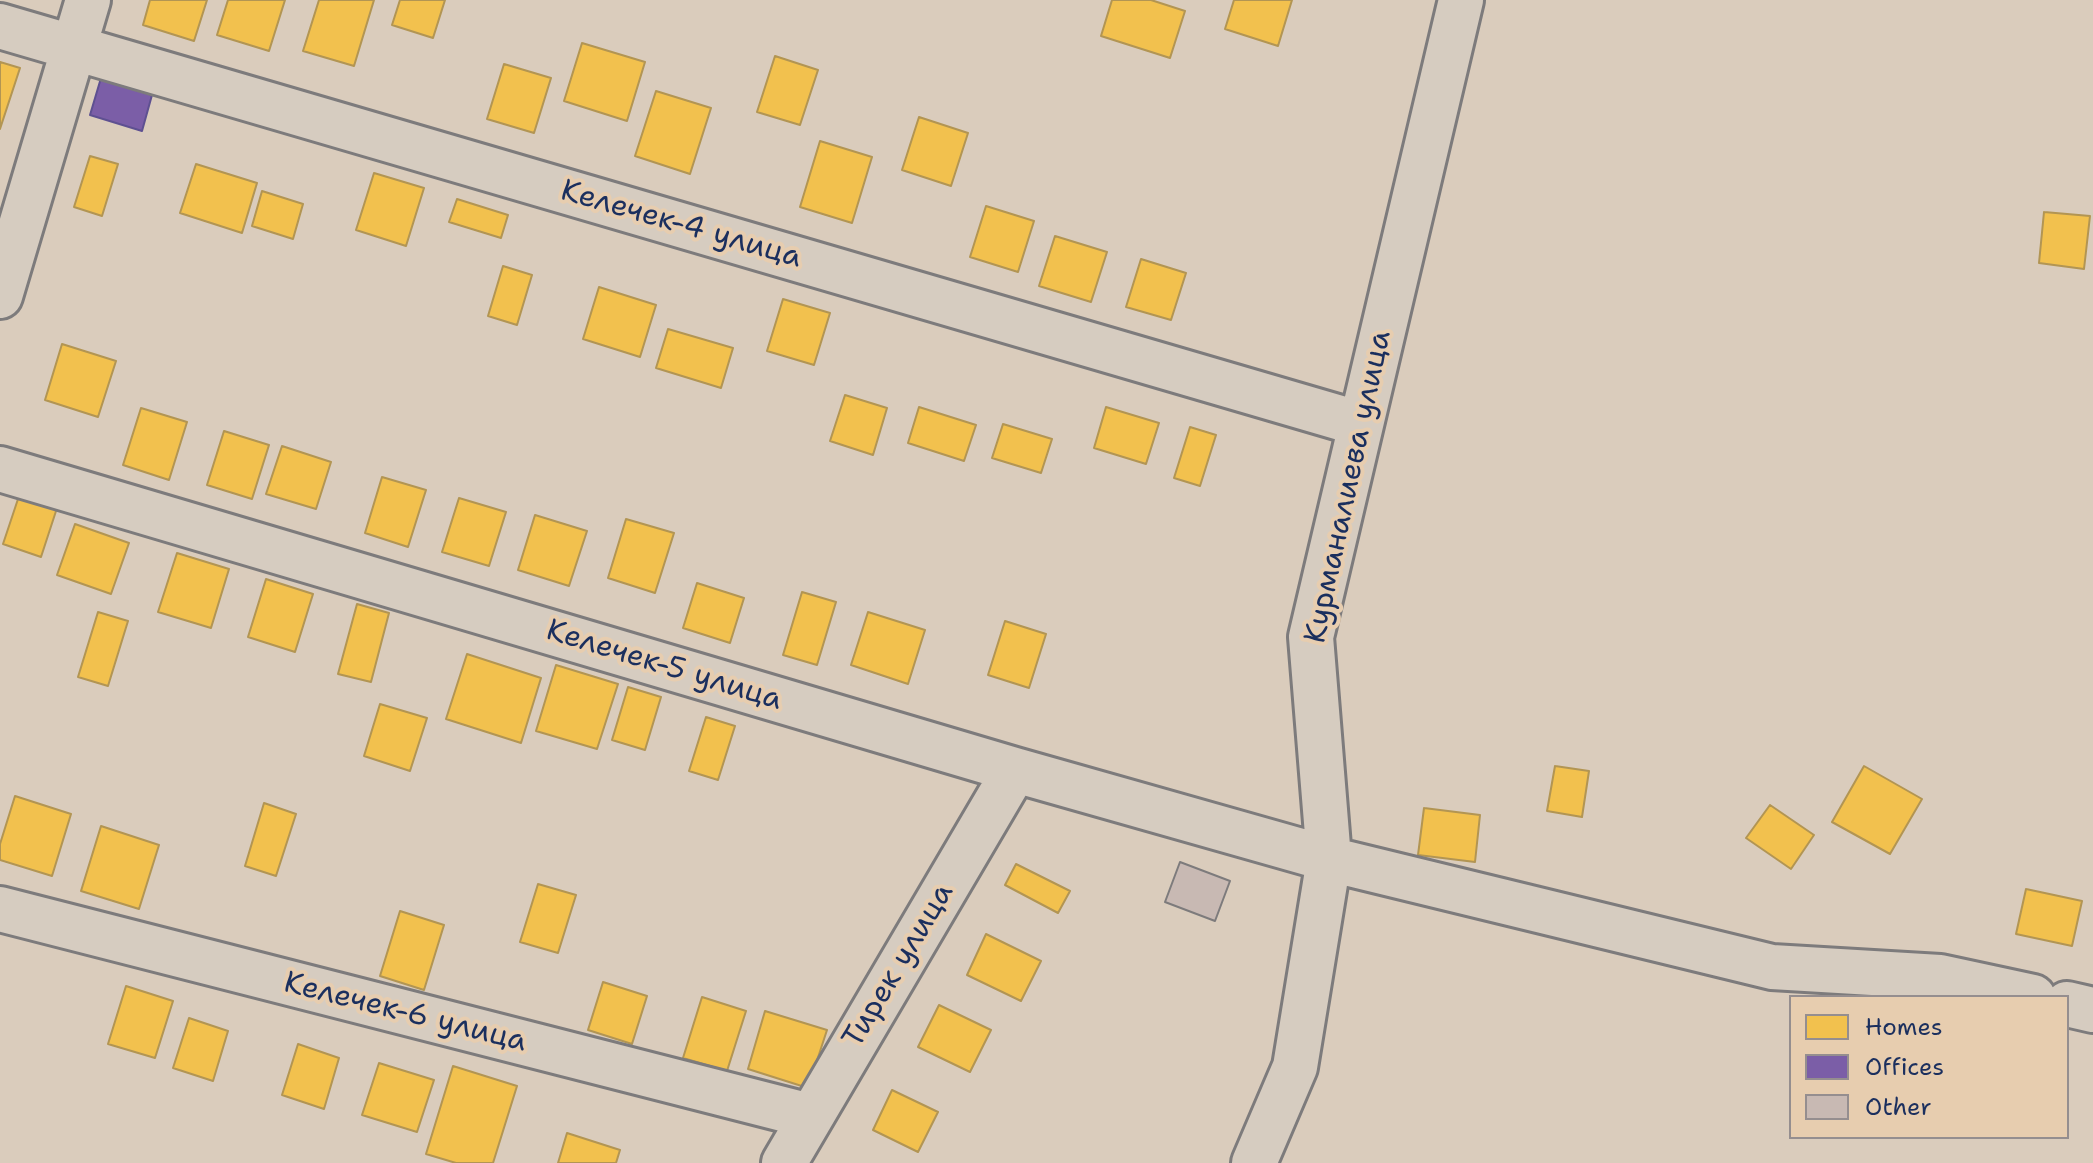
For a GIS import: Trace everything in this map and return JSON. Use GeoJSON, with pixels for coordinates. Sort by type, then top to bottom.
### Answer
{"type":"FeatureCollection","features":[{"type":"Feature","properties":{"kind":"street"},"geometry":{"type":"LineString","coordinates":[[0,296],[88,0]]}},
{"type":"Feature","properties":{"kind":"street","name":"Курманалиева улица"},"geometry":{"type":"LineString","coordinates":[[1254,1163],[1295,1067],[1329,859],[1311,637],[1461,0]]}},
{"type":"Feature","properties":{"kind":"street","name":"Келечек-4 улица"},"geometry":{"type":"LineString","coordinates":[[0,26],[1361,424]]}},
{"type":"Feature","properties":{"kind":"street","name":"Келечек-5 улица"},"geometry":{"type":"LineString","coordinates":[[0,469],[1015,770],[1329,859],[1772,967],[1940,977],[2024,995]]}},
{"type":"Feature","properties":{"kind":"street","name":"Тирек улица"},"geometry":{"type":"LineString","coordinates":[[784,1163],[1015,770]]}},
{"type":"Feature","properties":{"kind":"street","name":"Келечек-6 улица"},"geometry":{"type":"LineString","coordinates":[[0,909],[810,1116]]}},
{"type":"Feature","properties":{"kind":"street"},"geometry":{"type":"LineString","coordinates":[[2069,1004],[2093,1010]]}},
{"type":"Feature","properties":{"kind":"building: Homes"},"geometry":{"type":"Polygon","coordinates":[[[150,0],[207,0],[194,41],[143,25],[150,0]]]}},
{"type":"Feature","properties":{"kind":"building: Homes"},"geometry":{"type":"Polygon","coordinates":[[[228,0],[285,0],[269,51],[217,35],[228,0]]]}},
{"type":"Feature","properties":{"kind":"building: Homes"},"geometry":{"type":"Polygon","coordinates":[[[319,0],[374,0],[354,66],[303,51],[319,0]]]}},
{"type":"Feature","properties":{"kind":"building: Homes"},"geometry":{"type":"Polygon","coordinates":[[[400,0],[445,0],[433,38],[392,25],[400,0]]]}},
{"type":"Feature","properties":{"kind":"building: Homes"},"geometry":{"type":"Polygon","coordinates":[[[1112,0],[1151,0],[1185,11],[1170,58],[1101,36],[1112,0]]]}},
{"type":"Feature","properties":{"kind":"building: Homes"},"geometry":{"type":"Polygon","coordinates":[[[1234,0],[1292,0],[1278,46],[1225,29],[1234,0]]]}},
{"type":"Feature","properties":{"kind":"building: Homes"},"geometry":{"type":"Polygon","coordinates":[[[582,43],[645,62],[627,121],[564,101],[582,43]]]}},
{"type":"Feature","properties":{"kind":"building: Homes"},"geometry":{"type":"Polygon","coordinates":[[[775,56],[818,70],[800,125],[757,112],[775,56]]]}},
{"type":"Feature","properties":{"kind":"building: Homes"},"geometry":{"type":"Polygon","coordinates":[[[0,62],[20,68],[0,129],[0,62]]]}},
{"type":"Feature","properties":{"kind":"building: Homes"},"geometry":{"type":"Polygon","coordinates":[[[504,64],[551,78],[534,133],[487,119],[504,64]]]}},
{"type":"Feature","properties":{"kind":"building: Homes"},"geometry":{"type":"Polygon","coordinates":[[[656,91],[711,108],[690,174],[635,156],[656,91]]]}},
{"type":"Feature","properties":{"kind":"building: Homes"},"geometry":{"type":"Polygon","coordinates":[[[919,117],[968,133],[951,186],[902,170],[919,117]]]}},
{"type":"Feature","properties":{"kind":"building: Homes"},"geometry":{"type":"Polygon","coordinates":[[[820,141],[872,157],[852,223],[800,207],[820,141]]]}},
{"type":"Feature","properties":{"kind":"building: Homes"},"geometry":{"type":"Polygon","coordinates":[[[90,156],[118,164],[102,216],[74,207],[90,156]]]}},
{"type":"Feature","properties":{"kind":"building: Homes"},"geometry":{"type":"Polygon","coordinates":[[[196,164],[257,183],[242,233],[180,213],[196,164]]]}},
{"type":"Feature","properties":{"kind":"building: Homes"},"geometry":{"type":"Polygon","coordinates":[[[374,173],[424,188],[406,246],[356,230],[374,173]]]}},
{"type":"Feature","properties":{"kind":"building: Homes"},"geometry":{"type":"Polygon","coordinates":[[[262,191],[303,204],[293,239],[252,226],[262,191]]]}},
{"type":"Feature","properties":{"kind":"building: Homes"},"geometry":{"type":"Polygon","coordinates":[[[457,199],[508,215],[501,238],[449,222],[457,199]]]}},
{"type":"Feature","properties":{"kind":"building: Homes"},"geometry":{"type":"Polygon","coordinates":[[[986,206],[1034,221],[1018,272],[970,257],[986,206]]]}},
{"type":"Feature","properties":{"kind":"building: Homes"},"geometry":{"type":"Polygon","coordinates":[[[2044,212],[2090,216],[2084,269],[2039,263],[2044,212]]]}},
{"type":"Feature","properties":{"kind":"building: Homes"},"geometry":{"type":"Polygon","coordinates":[[[1055,236],[1107,252],[1091,302],[1039,286],[1055,236]]]}},
{"type":"Feature","properties":{"kind":"building: Homes"},"geometry":{"type":"Polygon","coordinates":[[[1141,259],[1186,273],[1171,320],[1126,307],[1141,259]]]}},
{"type":"Feature","properties":{"kind":"building: Homes"},"geometry":{"type":"Polygon","coordinates":[[[503,266],[532,275],[517,325],[488,316],[503,266]]]}},
{"type":"Feature","properties":{"kind":"building: Homes"},"geometry":{"type":"Polygon","coordinates":[[[599,287],[656,305],[640,357],[583,339],[599,287]]]}},
{"type":"Feature","properties":{"kind":"building: Homes"},"geometry":{"type":"Polygon","coordinates":[[[783,299],[830,313],[814,365],[767,351],[783,299]]]}},
{"type":"Feature","properties":{"kind":"building: Homes"},"geometry":{"type":"Polygon","coordinates":[[[668,329],[733,348],[721,388],[656,368],[668,329]]]}},
{"type":"Feature","properties":{"kind":"building: Homes"},"geometry":{"type":"Polygon","coordinates":[[[62,344],[116,361],[98,417],[45,400],[62,344]]]}},
{"type":"Feature","properties":{"kind":"building: Homes"},"geometry":{"type":"Polygon","coordinates":[[[845,395],[887,408],[873,455],[830,441],[845,395]]]}},
{"type":"Feature","properties":{"kind":"building: Homes"},"geometry":{"type":"Polygon","coordinates":[[[919,407],[976,425],[964,461],[908,443],[919,407]]]}},
{"type":"Feature","properties":{"kind":"building: Homes"},"geometry":{"type":"Polygon","coordinates":[[[1106,407],[1159,423],[1146,464],[1094,448],[1106,407]]]}},
{"type":"Feature","properties":{"kind":"building: Homes"},"geometry":{"type":"Polygon","coordinates":[[[141,408],[187,422],[169,480],[123,465],[141,408]]]}},
{"type":"Feature","properties":{"kind":"building: Homes"},"geometry":{"type":"Polygon","coordinates":[[[1003,424],[1052,439],[1041,473],[992,458],[1003,424]]]}},
{"type":"Feature","properties":{"kind":"building: Homes"},"geometry":{"type":"Polygon","coordinates":[[[1190,427],[1216,435],[1200,486],[1174,478],[1190,427]]]}},
{"type":"Feature","properties":{"kind":"building: Homes"},"geometry":{"type":"Polygon","coordinates":[[[224,431],[269,445],[252,499],[207,485],[224,431]]]}},
{"type":"Feature","properties":{"kind":"building: Homes"},"geometry":{"type":"Polygon","coordinates":[[[282,446],[331,462],[316,509],[266,494],[282,446]]]}},
{"type":"Feature","properties":{"kind":"building: Homes"},"geometry":{"type":"Polygon","coordinates":[[[382,477],[426,490],[408,547],[365,533],[382,477]]]}},
{"type":"Feature","properties":{"kind":"building: Homes"},"geometry":{"type":"Polygon","coordinates":[[[19,496],[57,508],[41,557],[3,544],[19,496]]]}},
{"type":"Feature","properties":{"kind":"building: Homes"},"geometry":{"type":"Polygon","coordinates":[[[459,498],[506,512],[489,566],[442,552],[459,498]]]}},
{"type":"Feature","properties":{"kind":"building: Homes"},"geometry":{"type":"Polygon","coordinates":[[[535,515],[587,531],[569,586],[518,570],[535,515]]]}},
{"type":"Feature","properties":{"kind":"building: Homes"},"geometry":{"type":"Polygon","coordinates":[[[626,519],[674,533],[655,593],[608,578],[626,519]]]}},
{"type":"Feature","properties":{"kind":"building: Homes"},"geometry":{"type":"Polygon","coordinates":[[[75,524],[129,543],[111,594],[57,575],[75,524]]]}},
{"type":"Feature","properties":{"kind":"building: Homes"},"geometry":{"type":"Polygon","coordinates":[[[177,553],[229,569],[211,628],[158,612],[177,553]]]}},
{"type":"Feature","properties":{"kind":"building: Homes"},"geometry":{"type":"Polygon","coordinates":[[[266,579],[313,594],[295,652],[248,637],[266,579]]]}},
{"type":"Feature","properties":{"kind":"building: Homes"},"geometry":{"type":"Polygon","coordinates":[[[697,583],[744,598],[730,643],[683,628],[697,583]]]}},
{"type":"Feature","properties":{"kind":"building: Homes"},"geometry":{"type":"Polygon","coordinates":[[[802,592],[836,602],[817,665],[783,655],[802,592]]]}},
{"type":"Feature","properties":{"kind":"building: Homes"},"geometry":{"type":"Polygon","coordinates":[[[357,604],[389,613],[371,682],[338,674],[357,604]]]}},
{"type":"Feature","properties":{"kind":"building: Homes"},"geometry":{"type":"Polygon","coordinates":[[[98,612],[128,621],[108,686],[78,677],[98,612]]]}},
{"type":"Feature","properties":{"kind":"building: Homes"},"geometry":{"type":"Polygon","coordinates":[[[868,612],[925,630],[908,684],[851,665],[868,612]]]}},
{"type":"Feature","properties":{"kind":"building: Homes"},"geometry":{"type":"Polygon","coordinates":[[[1005,621],[1046,634],[1029,688],[988,675],[1005,621]]]}},
{"type":"Feature","properties":{"kind":"building: Homes"},"geometry":{"type":"Polygon","coordinates":[[[467,654],[541,678],[521,743],[446,719],[467,654]]]}},
{"type":"Feature","properties":{"kind":"building: Homes"},"geometry":{"type":"Polygon","coordinates":[[[556,665],[618,684],[597,749],[536,731],[556,665]]]}},
{"type":"Feature","properties":{"kind":"building: Homes"},"geometry":{"type":"Polygon","coordinates":[[[628,687],[661,697],[645,750],[612,740],[628,687]]]}},
{"type":"Feature","properties":{"kind":"building: Homes"},"geometry":{"type":"Polygon","coordinates":[[[380,704],[427,718],[410,771],[364,756],[380,704]]]}},
{"type":"Feature","properties":{"kind":"building: Homes"},"geometry":{"type":"Polygon","coordinates":[[[706,717],[735,726],[718,780],[689,771],[706,717]]]}},
{"type":"Feature","properties":{"kind":"building: Homes"},"geometry":{"type":"Polygon","coordinates":[[[1555,766],[1589,771],[1582,817],[1547,811],[1555,766]]]}},
{"type":"Feature","properties":{"kind":"building: Homes"},"geometry":{"type":"Polygon","coordinates":[[[1864,766],[1922,799],[1890,854],[1832,822],[1864,766]]]}},
{"type":"Feature","properties":{"kind":"building: Homes"},"geometry":{"type":"Polygon","coordinates":[[[15,796],[71,814],[52,876],[0,860],[0,844],[15,796]]]}},
{"type":"Feature","properties":{"kind":"building: Homes"},"geometry":{"type":"Polygon","coordinates":[[[264,803],[296,814],[276,876],[245,866],[264,803]]]}},
{"type":"Feature","properties":{"kind":"building: Homes"},"geometry":{"type":"Polygon","coordinates":[[[1770,805],[1814,835],[1791,869],[1746,838],[1770,805]]]}},
{"type":"Feature","properties":{"kind":"building: Homes"},"geometry":{"type":"Polygon","coordinates":[[[1424,808],[1480,815],[1475,862],[1418,855],[1424,808]]]}},
{"type":"Feature","properties":{"kind":"building: Homes"},"geometry":{"type":"Polygon","coordinates":[[[101,826],[159,845],[139,909],[81,891],[101,826]]]}},
{"type":"Feature","properties":{"kind":"building: Homes"},"geometry":{"type":"Polygon","coordinates":[[[1016,864],[1070,891],[1058,913],[1005,885],[1016,864]]]}},
{"type":"Feature","properties":{"kind":"building: Homes"},"geometry":{"type":"Polygon","coordinates":[[[538,884],[576,895],[558,953],[520,942],[538,884]]]}},
{"type":"Feature","properties":{"kind":"building: Homes"},"geometry":{"type":"Polygon","coordinates":[[[2026,889],[2082,901],[2072,946],[2016,934],[2026,889]]]}},
{"type":"Feature","properties":{"kind":"building: Homes"},"geometry":{"type":"Polygon","coordinates":[[[400,911],[444,925],[424,990],[380,976],[400,911]]]}},
{"type":"Feature","properties":{"kind":"building: Homes"},"geometry":{"type":"Polygon","coordinates":[[[986,934],[1041,961],[1021,1001],[967,975],[986,934]]]}},
{"type":"Feature","properties":{"kind":"building: Homes"},"geometry":{"type":"Polygon","coordinates":[[[603,982],[647,996],[632,1044],[588,1030],[603,982]]]}},
{"type":"Feature","properties":{"kind":"building: Homes"},"geometry":{"type":"Polygon","coordinates":[[[126,986],[173,1001],[155,1058],[108,1044],[126,986]]]}},
{"type":"Feature","properties":{"kind":"building: Homes"},"geometry":{"type":"Polygon","coordinates":[[[702,997],[746,1011],[727,1071],[683,1058],[702,997]]]}},
{"type":"Feature","properties":{"kind":"building: Homes"},"geometry":{"type":"Polygon","coordinates":[[[939,1005],[991,1030],[970,1072],[918,1047],[939,1005]]]}},
{"type":"Feature","properties":{"kind":"building: Homes"},"geometry":{"type":"Polygon","coordinates":[[[765,1011],[827,1030],[808,1088],[748,1069],[765,1011]]]}},
{"type":"Feature","properties":{"kind":"building: Homes"},"geometry":{"type":"Polygon","coordinates":[[[189,1018],[228,1031],[213,1081],[173,1068],[189,1018]]]}},
{"type":"Feature","properties":{"kind":"building: Homes"},"geometry":{"type":"Polygon","coordinates":[[[298,1044],[339,1058],[324,1109],[282,1095],[298,1044]]]}},
{"type":"Feature","properties":{"kind":"building: Homes"},"geometry":{"type":"Polygon","coordinates":[[[379,1063],[434,1080],[417,1132],[362,1115],[379,1063]]]}},
{"type":"Feature","properties":{"kind":"building: Homes"},"geometry":{"type":"Polygon","coordinates":[[[453,1066],[517,1086],[493,1163],[456,1163],[426,1154],[453,1066]]]}},
{"type":"Feature","properties":{"kind":"building: Homes"},"geometry":{"type":"Polygon","coordinates":[[[892,1090],[938,1112],[918,1152],[873,1130],[892,1090]]]}},
{"type":"Feature","properties":{"kind":"building: Homes"},"geometry":{"type":"Polygon","coordinates":[[[567,1133],[620,1150],[616,1163],[558,1163],[567,1133]]]}},
{"type":"Feature","properties":{"kind":"building: Offices"},"geometry":{"type":"Polygon","coordinates":[[[101,78],[152,95],[142,131],[90,115],[101,78]]]}},
{"type":"Feature","properties":{"kind":"building: Other"},"geometry":{"type":"Polygon","coordinates":[[[1180,862],[1230,881],[1215,921],[1165,902],[1180,862]]]}}]}
